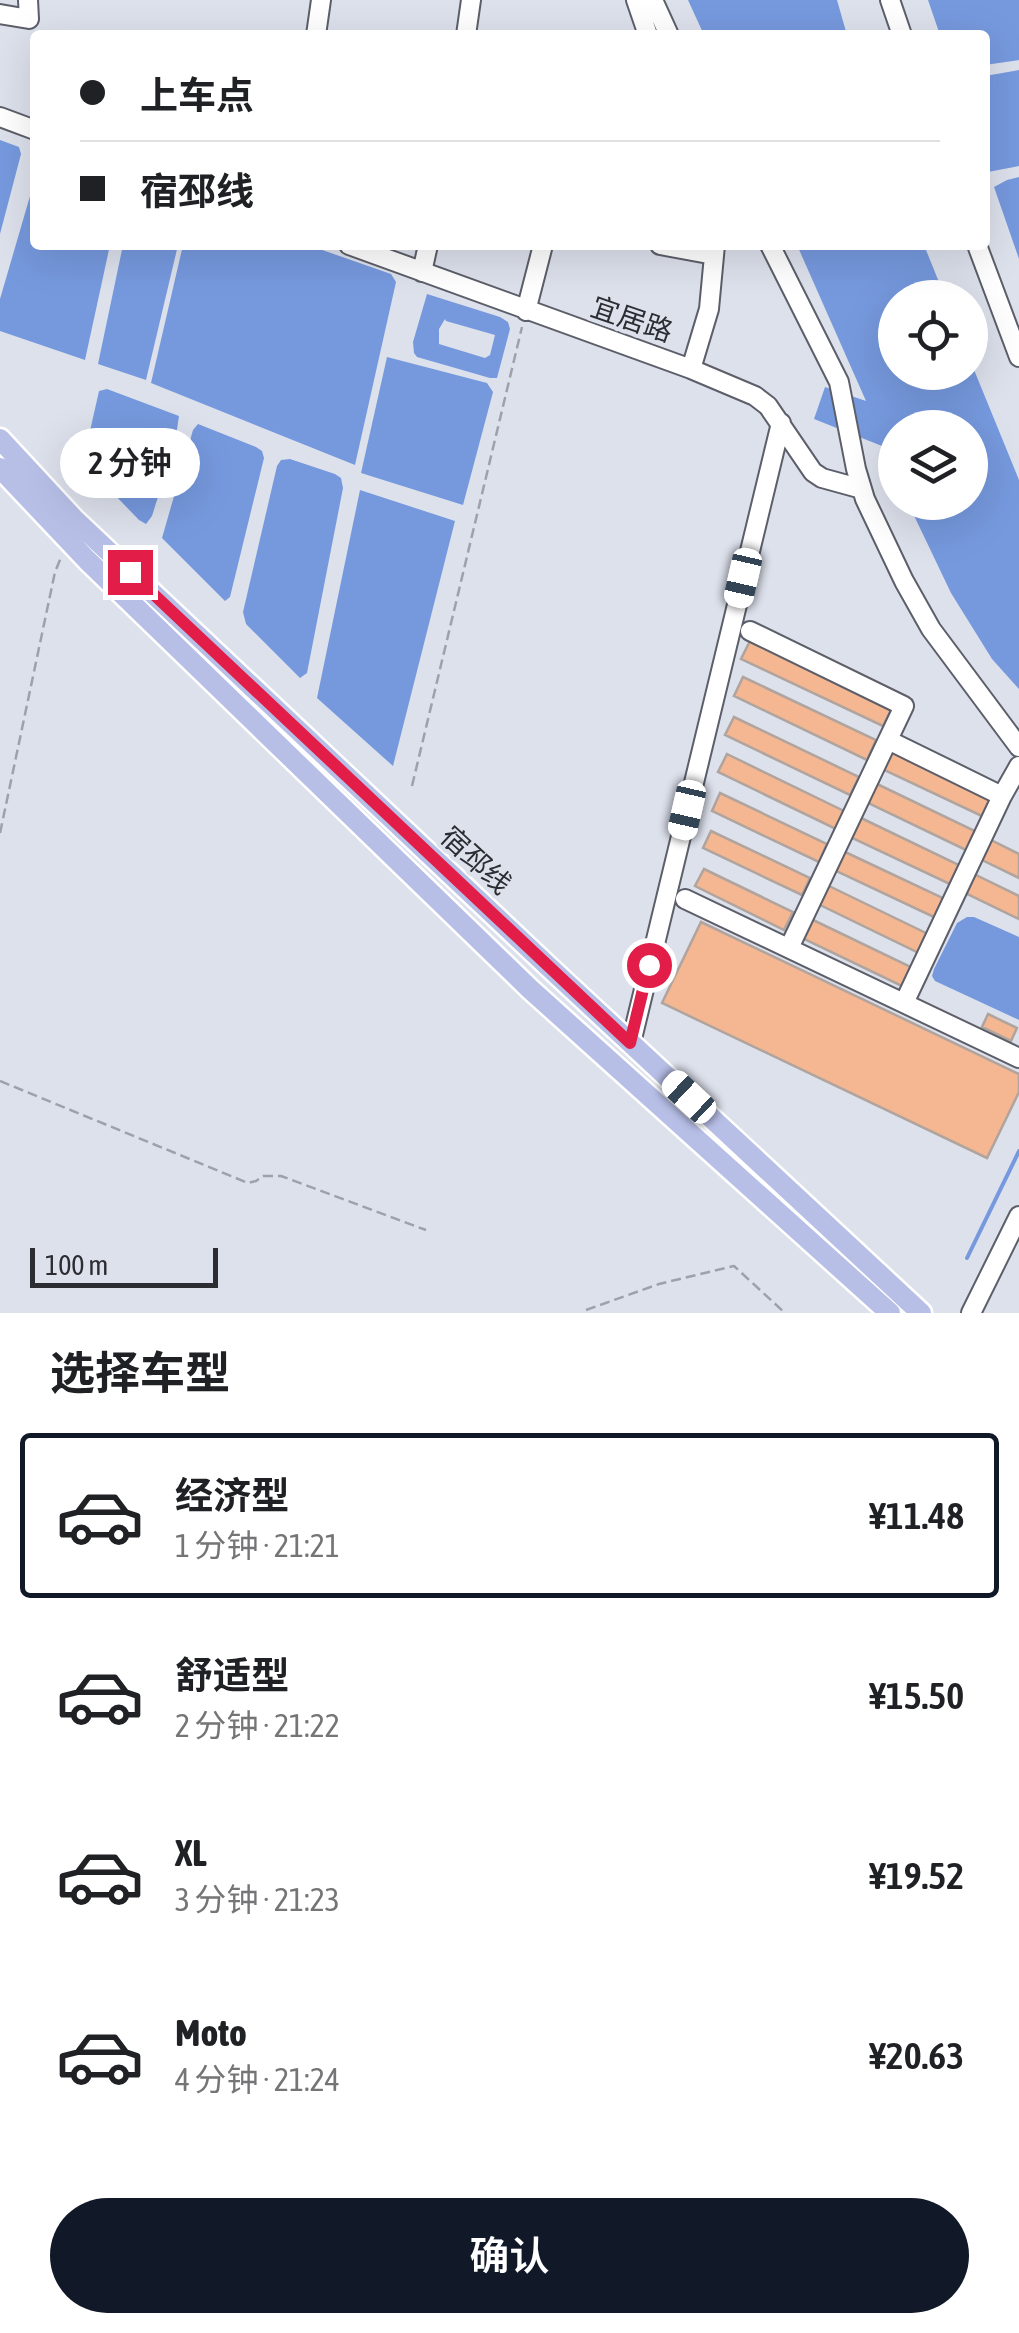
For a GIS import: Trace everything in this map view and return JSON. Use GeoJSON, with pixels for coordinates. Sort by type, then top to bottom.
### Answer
{"type":"FeatureCollection","features":[{"type":"Feature","properties":{"kind":"main road","name":"宿邳线"},"geometry":{"type":"LineString","coordinates":[[0,439],[89,533],[922,1313]]}},
{"type":"Feature","properties":{"kind":"main road","name":"宿邳线"},"geometry":{"type":"LineString","coordinates":[[0,468],[68,540],[530,989],[890,1313]]}},
{"type":"Feature","properties":{"kind":"street"},"geometry":{"type":"LineString","coordinates":[[0,14],[28,20],[28,0]]}},
{"type":"Feature","properties":{"kind":"street"},"geometry":{"type":"LineString","coordinates":[[317,30],[321,0]]}},
{"type":"Feature","properties":{"kind":"street"},"geometry":{"type":"LineString","coordinates":[[467,30],[471,0]]}},
{"type":"Feature","properties":{"kind":"street"},"geometry":{"type":"LineString","coordinates":[[636,0],[646,30]]}},
{"type":"Feature","properties":{"kind":"street"},"geometry":{"type":"LineString","coordinates":[[654,0],[667,30]]}},
{"type":"Feature","properties":{"kind":"street"},"geometry":{"type":"LineString","coordinates":[[890,0],[900,30]]}},
{"type":"Feature","properties":{"kind":"street"},"geometry":{"type":"LineString","coordinates":[[0,117],[30,128]]}},
{"type":"Feature","properties":{"kind":"street","name":"宜居路"},"geometry":{"type":"LineString","coordinates":[[363,250],[692,369],[754,396],[768,406],[813,472],[862,489]]}},
{"type":"Feature","properties":{"kind":"street"},"geometry":{"type":"LineString","coordinates":[[422,272],[427,250]]}},
{"type":"Feature","properties":{"kind":"street"},"geometry":{"type":"LineString","coordinates":[[526,311],[542,250]]}},
{"type":"Feature","properties":{"kind":"street"},"geometry":{"type":"LineString","coordinates":[[692,369],[710,309],[714,250]]}},
{"type":"Feature","properties":{"kind":"street"},"geometry":{"type":"LineString","coordinates":[[773,250],[839,382],[862,489],[904,581],[931,629],[1019,748]]}},
{"type":"Feature","properties":{"kind":"street"},"geometry":{"type":"LineString","coordinates":[[980,250],[1019,356]]}},
{"type":"Feature","properties":{"kind":"street"},"geometry":{"type":"LineString","coordinates":[[630,1043],[780,423]]}},
{"type":"Feature","properties":{"kind":"street"},"geometry":{"type":"LineString","coordinates":[[750,631],[904,706],[789,948]]}},
{"type":"Feature","properties":{"kind":"street"},"geometry":{"type":"LineString","coordinates":[[888,740],[1002,796]]}},
{"type":"Feature","properties":{"kind":"street"},"geometry":{"type":"LineString","coordinates":[[904,1003],[1019,766]]}},
{"type":"Feature","properties":{"kind":"street"},"geometry":{"type":"LineString","coordinates":[[684,899],[1019,1058]]}},
{"type":"Feature","properties":{"kind":"street"},"geometry":{"type":"LineString","coordinates":[[970,1313],[1018,1219]]}},
{"type":"Feature","properties":{"kind":"path"},"geometry":{"type":"LineString","coordinates":[[412,786],[526,311]]}},
{"type":"Feature","properties":{"kind":"path"},"geometry":{"type":"LineString","coordinates":[[0,832],[54,572],[68,540]]}},
{"type":"Feature","properties":{"kind":"path"},"geometry":{"type":"LineString","coordinates":[[0,1081],[248,1183],[263,1176],[281,1176],[426,1230]]}},
{"type":"Feature","properties":{"kind":"path"},"geometry":{"type":"LineString","coordinates":[[586,1310],[660,1284],[734,1266],[786,1313]]}},
{"type":"Feature","properties":{"kind":"water"},"geometry":{"type":"Polygon","coordinates":[[[688,0],[837,0],[846,30],[702,30],[688,0]]]}},
{"type":"Feature","properties":{"kind":"water"},"geometry":{"type":"Polygon","coordinates":[[[928,0],[1019,0],[1019,60],[990,64],[990,30],[938,30],[928,0]]]}},
{"type":"Feature","properties":{"kind":"water"},"geometry":{"type":"Polygon","coordinates":[[[1019,70],[1019,166],[990,172],[990,75],[1019,70]]]}},
{"type":"Feature","properties":{"kind":"water"},"geometry":{"type":"Polygon","coordinates":[[[0,140],[19,147],[21,154],[0,234],[0,140]]]}},
{"type":"Feature","properties":{"kind":"water"},"geometry":{"type":"Polygon","coordinates":[[[1019,177],[1019,259],[994,187],[1019,177]]]}},
{"type":"Feature","properties":{"kind":"water"},"geometry":{"type":"Polygon","coordinates":[[[30,196],[30,250],[109,250],[85,360],[0,331],[0,299],[30,196]]]}},
{"type":"Feature","properties":{"kind":"water"},"geometry":{"type":"Polygon","coordinates":[[[122,250],[177,250],[146,380],[98,364],[122,250]]]}},
{"type":"Feature","properties":{"kind":"water"},"geometry":{"type":"Polygon","coordinates":[[[182,250],[322,250],[391,274],[396,282],[355,465],[151,383],[182,250]]]}},
{"type":"Feature","properties":{"kind":"water"},"geometry":{"type":"Polygon","coordinates":[[[799,250],[926,250],[938,280],[878,280],[878,390],[982,390],[1019,480],[1019,689],[992,659],[951,593],[916,520],[988,520],[988,410],[878,410],[878,444],[814,419],[825,387],[866,401],[799,250]]]}},
{"type":"Feature","properties":{"kind":"water"},"geometry":{"type":"Polygon","coordinates":[[[427,294],[500,317],[510,329],[497,378],[417,357],[413,342],[427,294]],[[446,321],[439,329],[439,344],[485,358],[490,355],[495,335],[446,321]]]}},
{"type":"Feature","properties":{"kind":"water"},"geometry":{"type":"Polygon","coordinates":[[[387,357],[487,383],[493,392],[463,505],[361,473],[387,357]]]}},
{"type":"Feature","properties":{"kind":"water"},"geometry":{"type":"Polygon","coordinates":[[[107,389],[179,416],[175,443],[146,524],[83,462],[99,391],[107,389]]]}},
{"type":"Feature","properties":{"kind":"water"},"geometry":{"type":"Polygon","coordinates":[[[198,424],[256,447],[264,458],[230,597],[225,601],[162,538],[198,424]]]}},
{"type":"Feature","properties":{"kind":"water"},"geometry":{"type":"Polygon","coordinates":[[[290,459],[335,474],[341,478],[343,488],[307,673],[300,678],[246,624],[243,612],[277,466],[281,460],[290,459]]]}},
{"type":"Feature","properties":{"kind":"water"},"geometry":{"type":"Polygon","coordinates":[[[360,490],[455,521],[393,766],[317,698],[360,490]]]}},
{"type":"Feature","properties":{"kind":"water"},"geometry":{"type":"Polygon","coordinates":[[[967,917],[1019,937],[1019,1020],[935,981],[932,976],[957,923],[967,917]]]}},
{"type":"Feature","properties":{"kind":"building"},"geometry":{"type":"Polygon","coordinates":[[[750,641],[892,708],[883,726],[741,659],[750,641]]]}},
{"type":"Feature","properties":{"kind":"building"},"geometry":{"type":"Polygon","coordinates":[[[743,677],[876,740],[867,760],[734,696],[743,677]]]}},
{"type":"Feature","properties":{"kind":"building"},"geometry":{"type":"Polygon","coordinates":[[[734,717],[859,777],[850,795],[725,735],[734,717]]]}},
{"type":"Feature","properties":{"kind":"building"},"geometry":{"type":"Polygon","coordinates":[[[891,750],[993,799],[984,817],[882,769],[891,750]]]}},
{"type":"Feature","properties":{"kind":"building"},"geometry":{"type":"Polygon","coordinates":[[[727,754],[844,811],[836,829],[718,772],[727,754]]]}},
{"type":"Feature","properties":{"kind":"building"},"geometry":{"type":"Polygon","coordinates":[[[875,783],[977,832],[968,851],[866,802],[875,783]]]}},
{"type":"Feature","properties":{"kind":"building"},"geometry":{"type":"Polygon","coordinates":[[[720,793],[827,844],[819,862],[712,811],[720,793]]]}},
{"type":"Feature","properties":{"kind":"building"},"geometry":{"type":"Polygon","coordinates":[[[859,817],[961,866],[952,885],[850,837],[859,817]]]}},
{"type":"Feature","properties":{"kind":"building"},"geometry":{"type":"Polygon","coordinates":[[[711,831],[810,878],[802,895],[703,848],[711,831]]]}},
{"type":"Feature","properties":{"kind":"building"},"geometry":{"type":"Polygon","coordinates":[[[989,839],[1019,854],[1019,878],[980,859],[989,839]]]}},
{"type":"Feature","properties":{"kind":"building"},"geometry":{"type":"Polygon","coordinates":[[[843,851],[945,899],[936,918],[834,870],[843,851]]]}},
{"type":"Feature","properties":{"kind":"building"},"geometry":{"type":"Polygon","coordinates":[[[704,869],[793,912],[784,930],[695,886],[704,869]]]}},
{"type":"Feature","properties":{"kind":"building"},"geometry":{"type":"Polygon","coordinates":[[[974,874],[1019,896],[1019,919],[965,893],[974,874]]]}},
{"type":"Feature","properties":{"kind":"building"},"geometry":{"type":"Polygon","coordinates":[[[827,885],[928,934],[919,953],[818,904],[827,885]]]}},
{"type":"Feature","properties":{"kind":"building"},"geometry":{"type":"Polygon","coordinates":[[[811,919],[913,968],[904,987],[802,938],[811,919]]]}},
{"type":"Feature","properties":{"kind":"building"},"geometry":{"type":"Polygon","coordinates":[[[701,922],[1019,1074],[1019,1092],[987,1158],[662,1003],[701,922]]]}},
{"type":"Feature","properties":{"kind":"building"},"geometry":{"type":"Polygon","coordinates":[[[988,1014],[1017,1028],[1011,1041],[982,1027],[988,1014]]]}},
{"type":"Feature","properties":{"kind":"waterway"},"geometry":{"type":"LineString","coordinates":[[967,1258],[1019,1151]]}},
{"type":"Feature","properties":{"kind":"route"},"geometry":{"type":"LineString","coordinates":[[130,572],[630,1043],[649,965]]}}]}
